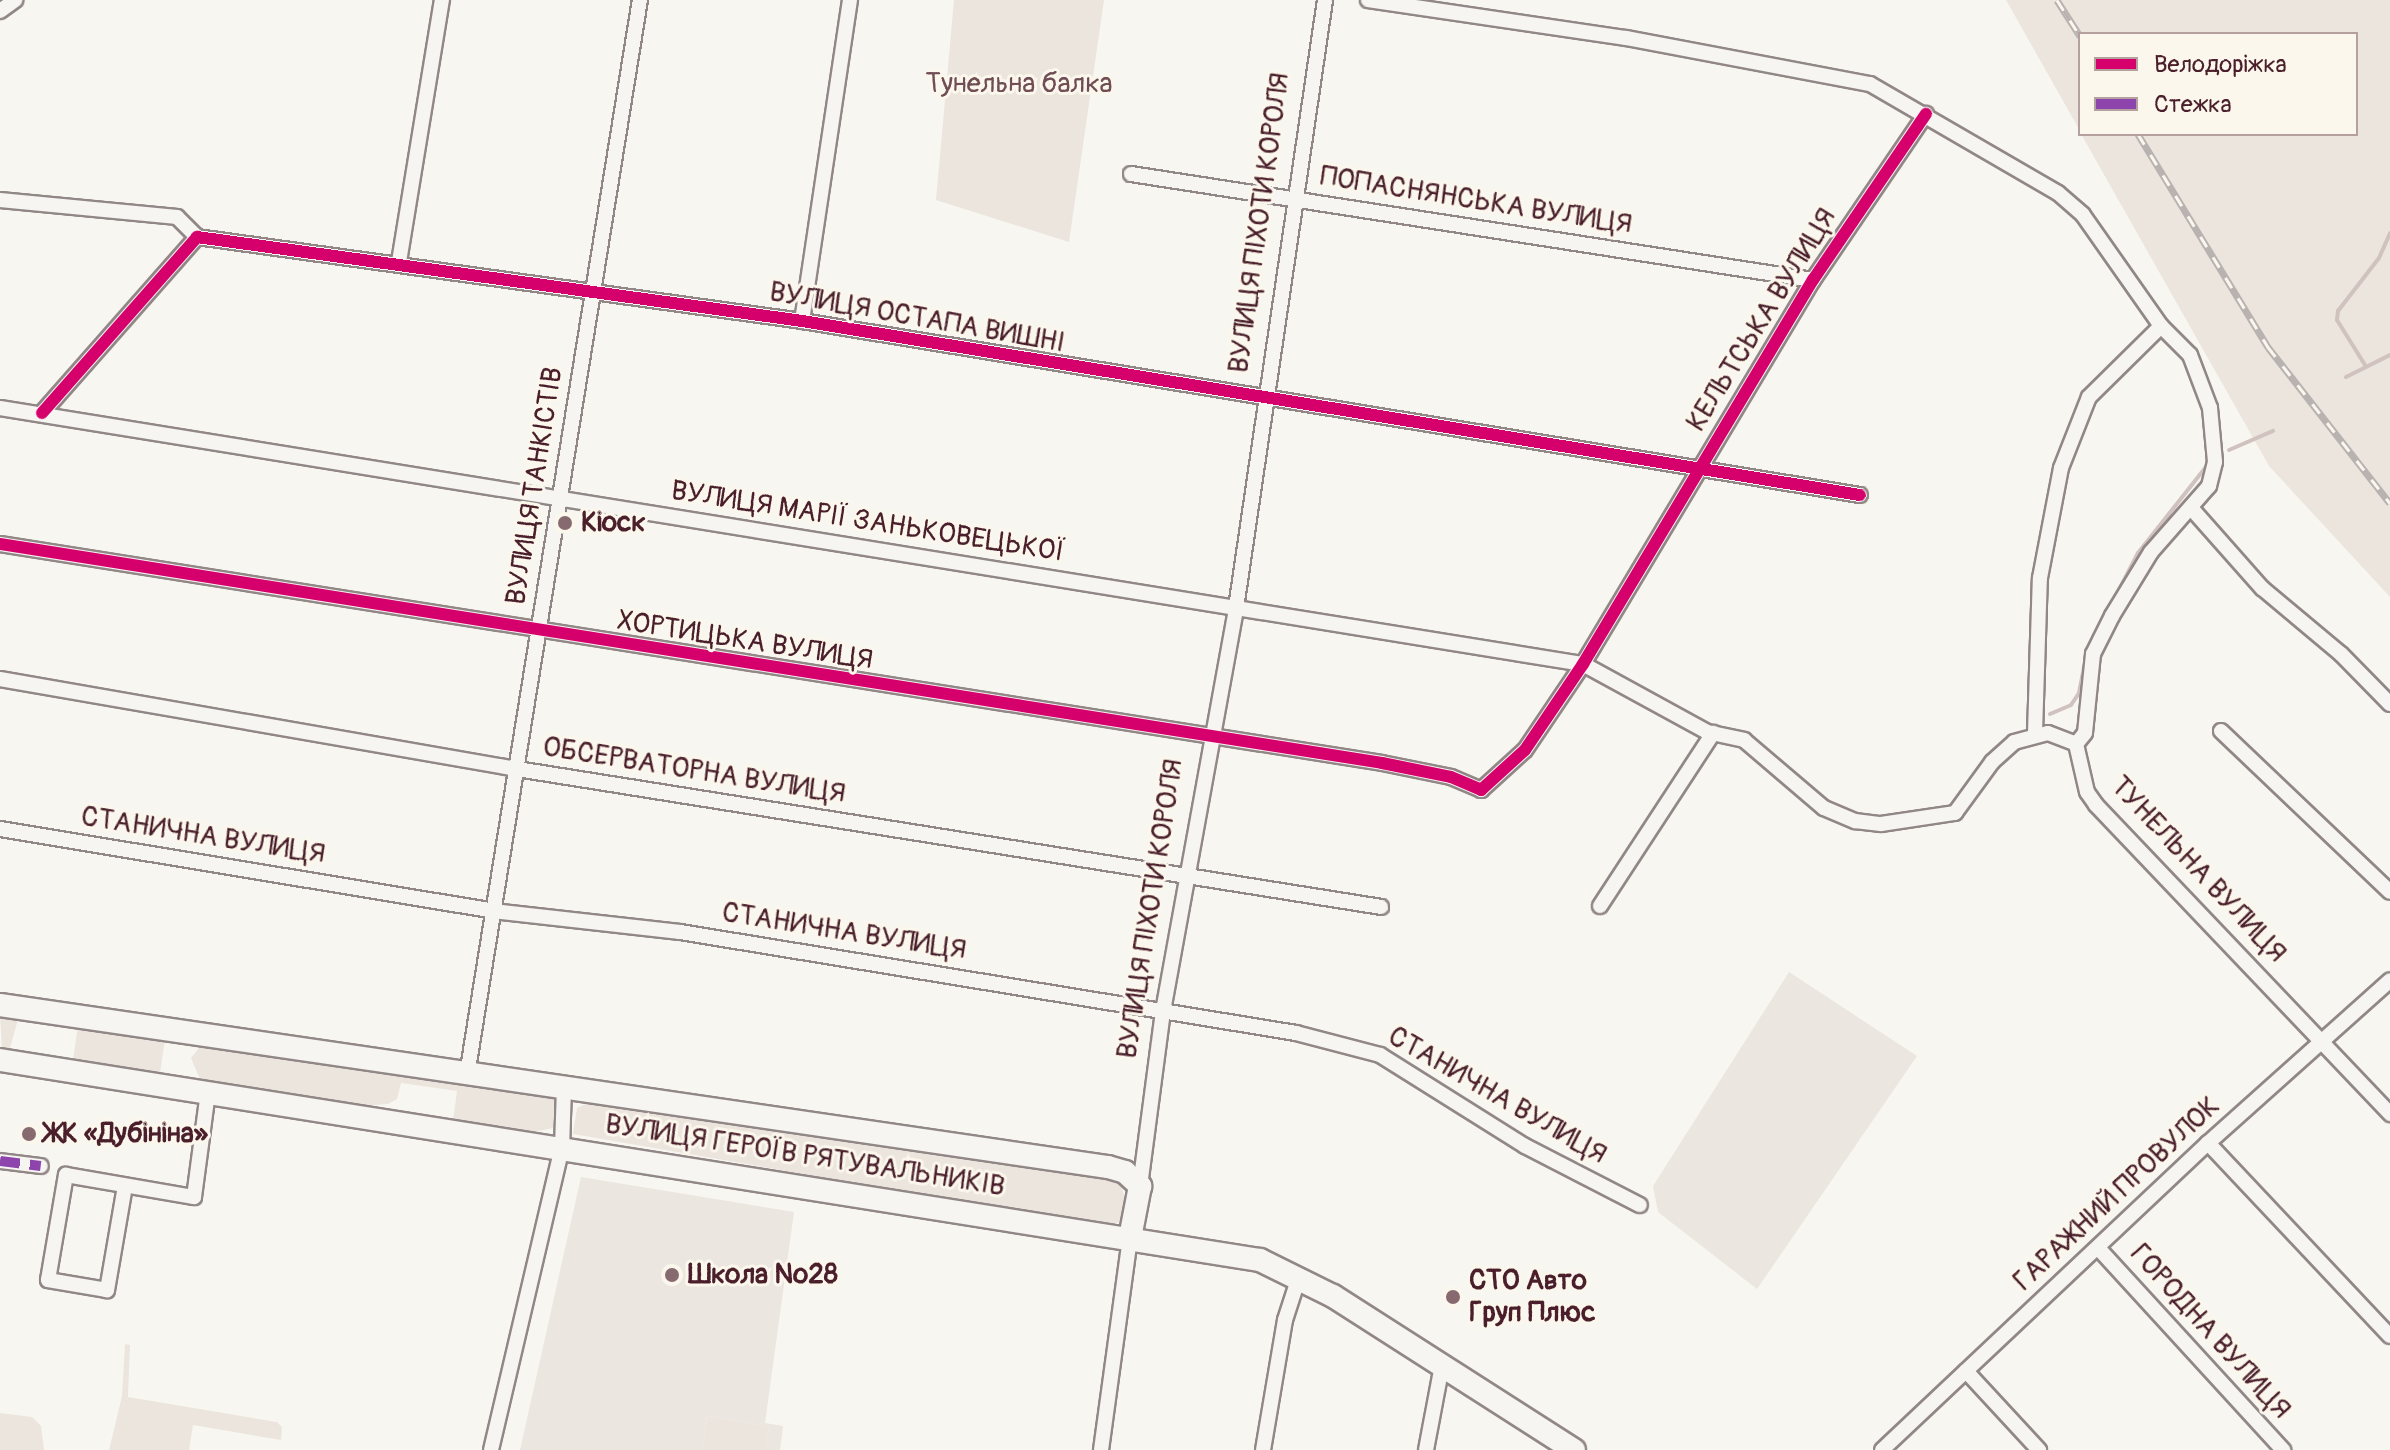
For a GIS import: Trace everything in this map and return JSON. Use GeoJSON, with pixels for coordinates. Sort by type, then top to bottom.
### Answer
{"type":"FeatureCollection","features":[{"type":"Feature","properties":{"kind":"main road","name":"ВУЛИЦЯ ГЕРОЇВ РЯТУВАЛЬНИКІВ"},"geometry":{"type":"LineString","coordinates":[[0,1005],[1108,1167],[1125,1172],[1140,1186]]}},
{"type":"Feature","properties":{"kind":"main road","name":"ВУЛИЦЯ ГЕРОЇВ РЯТУВАЛЬНИКІВ"},"geometry":{"type":"LineString","coordinates":[[0,1060],[1260,1260],[1299,1277],[1442,1365],[1554,1444],[1574,1450]]}},
{"type":"Feature","properties":{"kind":"main road","name":"ВУЛИЦЯ ПІХОТИ КОРОЛЯ"},"geometry":{"type":"LineString","coordinates":[[1130,1238],[1140,1186]]}},
{"type":"Feature","properties":{"kind":"street"},"geometry":{"type":"LineString","coordinates":[[0,11],[15,0]]}},
{"type":"Feature","properties":{"kind":"street"},"geometry":{"type":"LineString","coordinates":[[399,262],[442,0]]}},
{"type":"Feature","properties":{"kind":"street","name":"ВУЛИЦЯ ТАНКІСТІВ"},"geometry":{"type":"LineString","coordinates":[[467,1075],[640,0]]}},
{"type":"Feature","properties":{"kind":"street"},"geometry":{"type":"LineString","coordinates":[[802,321],[850,0]]}},
{"type":"Feature","properties":{"kind":"street","name":"ВУЛИЦЯ ПІХОТИ КОРОЛЯ"},"geometry":{"type":"LineString","coordinates":[[1140,1186],[1163,1011],[1189,878],[1209,739],[1236,608],[1264,400],[1325,0]]}},
{"type":"Feature","properties":{"kind":"street"},"geometry":{"type":"LineString","coordinates":[[1368,0],[1789,66],[1870,84],[2058,193],[2083,215],[2161,326],[2190,355],[2215,431],[2209,486],[2192,509],[2151,552],[2093,654],[2085,733],[2076,744],[2035,733],[2040,578],[2061,468],[2089,397],[2161,326]]}},
{"type":"Feature","properties":{"kind":"street","name":"КЕЛЬТСЬКА ВУЛИЦЯ"},"geometry":{"type":"LineString","coordinates":[[1481,790],[1525,750],[1583,664],[1697,468],[1813,280],[1926,114]]}},
{"type":"Feature","properties":{"kind":"street","name":"ПОПАСНЯНСЬКА ВУЛИЦЯ"},"geometry":{"type":"LineString","coordinates":[[1131,174],[1813,280]]}},
{"type":"Feature","properties":{"kind":"street"},"geometry":{"type":"LineString","coordinates":[[0,200],[177,217],[197,237],[42,413]]}},
{"type":"Feature","properties":{"kind":"street","name":"ВУЛИЦЯ ОСТАПА ВИШНІ"},"geometry":{"type":"LineString","coordinates":[[197,237],[399,262],[591,295],[802,321],[1264,400],[1860,495]]}},
{"type":"Feature","properties":{"kind":"street","name":"ВУЛИЦЯ МАРІЇ ЗАНЬКОВЕЦЬКОЇ"},"geometry":{"type":"LineString","coordinates":[[0,408],[1583,664],[1713,733],[1744,740],[1824,808],[1881,824],[1955,813],[1992,762],[2035,733]]}},
{"type":"Feature","properties":{"kind":"street"},"geometry":{"type":"LineString","coordinates":[[2192,509],[2262,588],[2341,654],[2390,704]]}},
{"type":"Feature","properties":{"kind":"street","name":"ХОРТИЦЬКА ВУЛИЦЯ"},"geometry":{"type":"LineString","coordinates":[[0,544],[538,633],[1209,739],[1382,763],[1451,777],[1481,790]]}},
{"type":"Feature","properties":{"kind":"street","name":"ОБСЕРВАТОРНА ВУЛИЦЯ"},"geometry":{"type":"LineString","coordinates":[[0,679],[517,769],[1381,907]]}},
{"type":"Feature","properties":{"kind":"street"},"geometry":{"type":"LineString","coordinates":[[2221,731],[2390,892]]}},
{"type":"Feature","properties":{"kind":"street"},"geometry":{"type":"LineString","coordinates":[[1600,906],[1713,733]]}},
{"type":"Feature","properties":{"kind":"street","name":"ТУНЕЛЬНА ВУЛИЦЯ"},"geometry":{"type":"LineString","coordinates":[[2076,744],[2087,792],[2096,805],[2323,1039],[2390,1114]]}},
{"type":"Feature","properties":{"kind":"street","name":"СТАНИЧНА ВУЛИЦЯ"},"geometry":{"type":"LineString","coordinates":[[0,829],[493,911],[680,932],[1296,1033],[1380,1055],[1525,1146],[1640,1205]]}},
{"type":"Feature","properties":{"kind":"street","name":"ГАРАЖНИЙ ПРОВУЛОК"},"geometry":{"type":"LineString","coordinates":[[1882,1450],[2099,1249],[2208,1143],[2390,980]]}},
{"type":"Feature","properties":{"kind":"street"},"geometry":{"type":"LineString","coordinates":[[491,1450],[562,1148],[564,1089]]}},
{"type":"Feature","properties":{"kind":"street"},"geometry":{"type":"LineString","coordinates":[[125,1186],[107,1290],[48,1280],[66,1175],[194,1197],[208,1092]]}},
{"type":"Feature","properties":{"kind":"street"},"geometry":{"type":"LineString","coordinates":[[2208,1143],[2390,1336]]}},
{"type":"Feature","properties":{"kind":"street"},"geometry":{"type":"LineString","coordinates":[[0,1161],[41,1166]]}},
{"type":"Feature","properties":{"kind":"street","name":"ВУЛИЦЯ ПІХОТИ КОРОЛЯ"},"geometry":{"type":"LineString","coordinates":[[1101,1450],[1130,1238]]}},
{"type":"Feature","properties":{"kind":"street","name":"ГОРОДНА ВУЛИЦЯ"},"geometry":{"type":"LineString","coordinates":[[2099,1249],[2283,1450]]}},
{"type":"Feature","properties":{"kind":"street"},"geometry":{"type":"LineString","coordinates":[[1263,1450],[1285,1320],[1299,1277]]}},
{"type":"Feature","properties":{"kind":"street"},"geometry":{"type":"LineString","coordinates":[[1426,1450],[1442,1365]]}},
{"type":"Feature","properties":{"kind":"street"},"geometry":{"type":"LineString","coordinates":[[1966,1371],[2039,1450]]}},
{"type":"Feature","properties":{"kind":"shaded area"},"geometry":{"type":"Polygon","coordinates":[[[1789,972],[1917,1056],[1757,1289],[1658,1212],[1653,1186],[1789,972]]]}},
{"type":"Feature","properties":{"kind":"shaded area","name":"Школа №28"},"geometry":{"type":"Polygon","coordinates":[[[581,1177],[794,1212],[765,1423],[783,1426],[780,1450],[765,1450],[769,1427],[708,1416],[702,1450],[520,1450],[581,1177]]]}},
{"type":"Feature","properties":{"kind":"green space","name":"Тунельна балка"},"geometry":{"type":"Polygon","coordinates":[[[954,0],[1104,0],[1069,242],[936,200],[954,0]]]}},
{"type":"Feature","properties":{"kind":"green space"},"geometry":{"type":"Polygon","coordinates":[[[2006,0],[2390,0],[2390,597],[2269,466],[2082,136],[2358,136],[2358,32],[2078,32],[2078,127],[2006,0]]]}},
{"type":"Feature","properties":{"kind":"green space"},"geometry":{"type":"Polygon","coordinates":[[[0,1013],[19,1016],[10,1048],[2,1050],[0,1013]]]}},
{"type":"Feature","properties":{"kind":"green space"},"geometry":{"type":"Polygon","coordinates":[[[78,1025],[165,1037],[160,1072],[73,1060],[78,1025]]]}},
{"type":"Feature","properties":{"kind":"green space"},"geometry":{"type":"Polygon","coordinates":[[[203,1043],[546,1093],[557,1101],[557,1110],[553,1128],[528,1133],[453,1121],[457,1091],[401,1083],[397,1099],[388,1104],[361,1106],[209,1082],[199,1077],[191,1058],[203,1043]]]}},
{"type":"Feature","properties":{"kind":"green space"},"geometry":{"type":"Polygon","coordinates":[[[592,1101],[1102,1175],[1120,1182],[1127,1205],[1123,1221],[1105,1226],[573,1134],[577,1108],[592,1101]]]}},
{"type":"Feature","properties":{"kind":"green space"},"geometry":{"type":"Polygon","coordinates":[[[125,1344],[130,1345],[128,1397],[277,1422],[282,1427],[281,1440],[193,1425],[189,1450],[109,1450],[122,1396],[125,1344]]]}},
{"type":"Feature","properties":{"kind":"green space"},"geometry":{"type":"Polygon","coordinates":[[[0,1413],[32,1417],[41,1426],[44,1450],[0,1450],[0,1413]]]}},
{"type":"Feature","properties":{"kind":"green space"},"geometry":{"type":"Polygon","coordinates":[[[708,1416],[769,1427],[765,1450],[702,1450],[708,1416]]]}},
{"type":"Feature","properties":{"kind":"waterway"},"geometry":{"type":"LineString","coordinates":[[2365,365],[2337,320],[2338,311],[2379,258],[2390,233]]}},
{"type":"Feature","properties":{"kind":"waterway"},"geometry":{"type":"LineString","coordinates":[[2346,377],[2390,355]]}},
{"type":"Feature","properties":{"kind":"waterway"},"geometry":{"type":"LineString","coordinates":[[2229,450],[2273,431]]}},
{"type":"Feature","properties":{"kind":"waterway"},"geometry":{"type":"LineString","coordinates":[[2092,642],[2138,553],[2209,463]]}},
{"type":"Feature","properties":{"kind":"waterway"},"geometry":{"type":"LineString","coordinates":[[2050,714],[2071,705],[2079,693],[2085,662]]}},
{"type":"Feature","properties":{"kind":"railway"},"geometry":{"type":"LineString","coordinates":[[2057,0],[2078,33]]}},
{"type":"Feature","properties":{"kind":"railway"},"geometry":{"type":"LineString","coordinates":[[2139,136],[2268,347],[2390,503]]}},
{"type":"Feature","properties":{"kind":"marked path"},"geometry":{"type":"LineString","coordinates":[[0,1161],[41,1166]]}},
{"type":"Feature","properties":{"kind":"cycle path"},"geometry":{"type":"LineString","coordinates":[[0,544],[1382,763],[1451,777],[1481,790],[1525,750],[1583,664],[1813,280],[1926,114]]}},
{"type":"Feature","properties":{"kind":"cycle path"},"geometry":{"type":"LineString","coordinates":[[42,413],[197,237],[802,321],[1860,495]]}},
{"type":"Feature","properties":{"kind":"place","name":"Кіоск"},"geometry":{"type":"Point","coordinates":[565,523]}},
{"type":"Feature","properties":{"kind":"place","name":"ЖК «Дубініна»"},"geometry":{"type":"Point","coordinates":[29,1134]}},
{"type":"Feature","properties":{"kind":"place","name":"Школа №28"},"geometry":{"type":"Point","coordinates":[672,1275]}},
{"type":"Feature","properties":{"kind":"place","name":"СТО Авто Груп Плюс"},"geometry":{"type":"Point","coordinates":[1453,1297]}}]}
